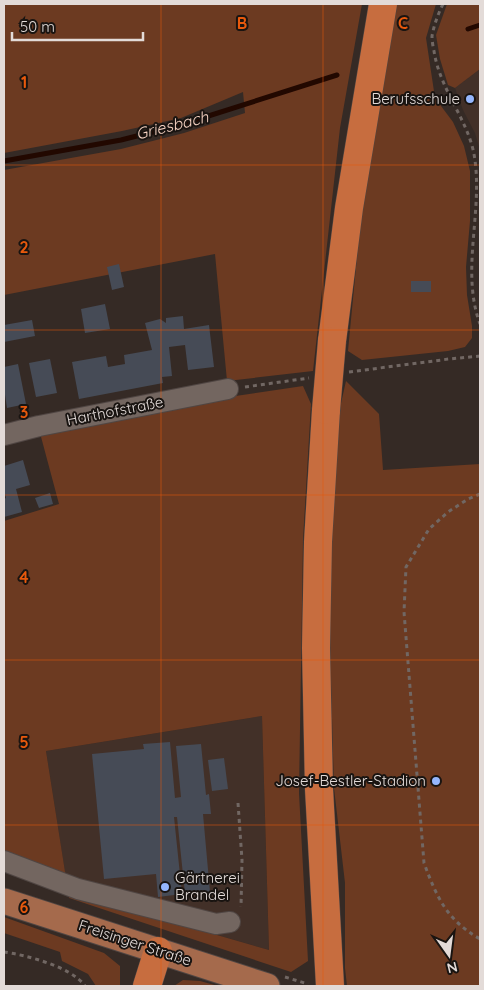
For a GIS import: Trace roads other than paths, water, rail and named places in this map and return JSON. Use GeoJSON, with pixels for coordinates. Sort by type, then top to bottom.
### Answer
{"type":"FeatureCollection","features":[{"type":"Feature","properties":{"kind":"highway"},"geometry":{"type":"LineString","coordinates":[[330,975],[319,789],[316,648],[318,542],[332,341],[349,208],[384,4]]}},
{"type":"Feature","properties":{"kind":"highway"},"geometry":{"type":"LineString","coordinates":[[147,986],[158,951]]}},
{"type":"Feature","properties":{"kind":"main road","name":"Freisinger Straße"},"geometry":{"type":"LineString","coordinates":[[4,901],[267,986]]}},
{"type":"Feature","properties":{"kind":"street","name":"Harthofstraße"},"geometry":{"type":"LineString","coordinates":[[4,435],[48,424],[228,389]]}},
{"type":"Feature","properties":{"kind":"street"},"geometry":{"type":"LineString","coordinates":[[4,861],[78,889],[216,924],[230,922]]}},
{"type":"Feature","properties":{"kind":"waterway","name":"Griesbach"},"geometry":{"type":"LineString","coordinates":[[468,29],[480,25]]}},
{"type":"Feature","properties":{"kind":"waterway","name":"Griesbach"},"geometry":{"type":"LineString","coordinates":[[4,161],[121,140],[180,125],[337,75]]}},
{"type":"Feature","properties":{"kind":"place","name":"Berufsschule"},"geometry":{"type":"Point","coordinates":[470,99]}},
{"type":"Feature","properties":{"kind":"place","name":"Josef-Bestler-Stadion"},"geometry":{"type":"Point","coordinates":[436,781]}},
{"type":"Feature","properties":{"kind":"place","name":"Gärtnerei Brandel"},"geometry":{"type":"Point","coordinates":[165,887]}}]}
